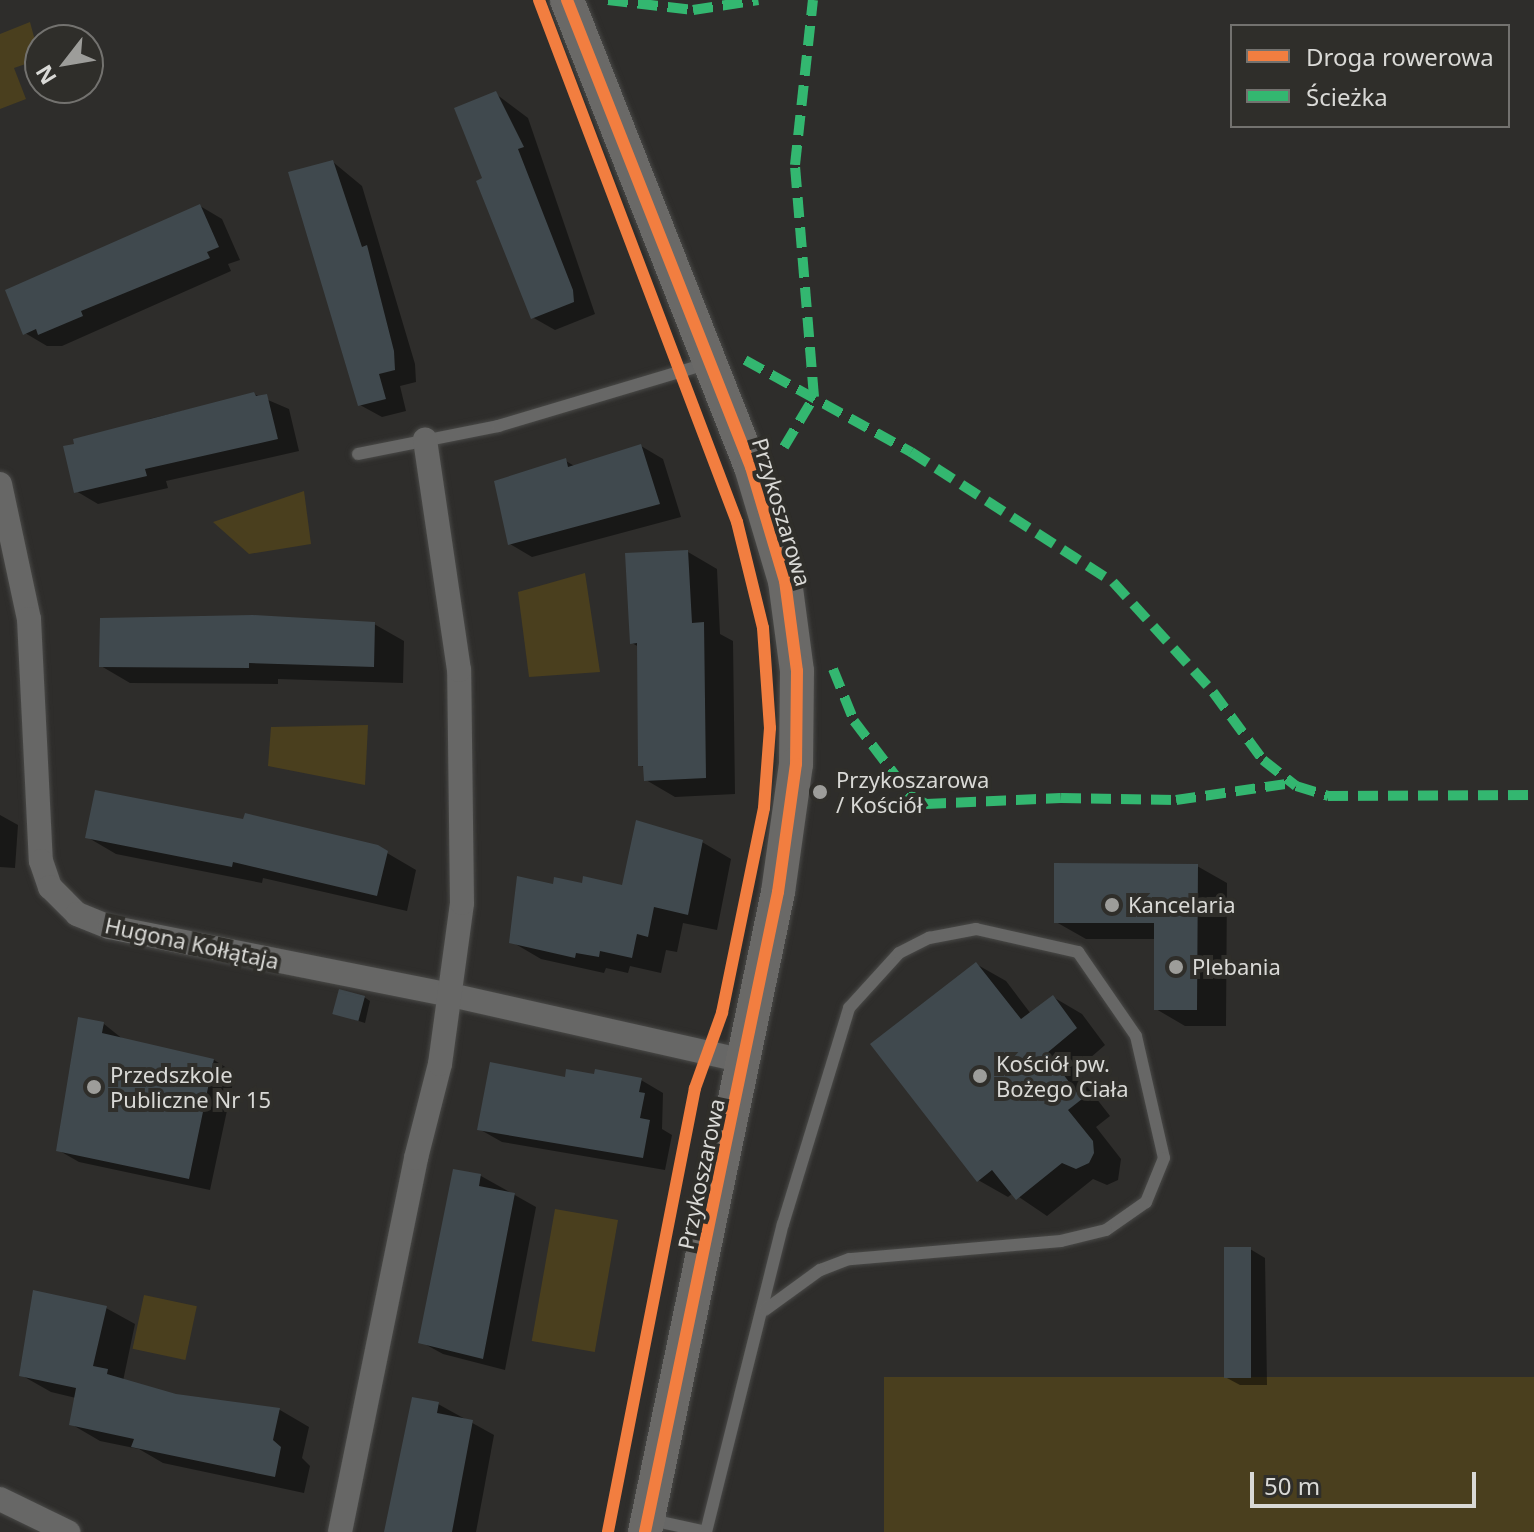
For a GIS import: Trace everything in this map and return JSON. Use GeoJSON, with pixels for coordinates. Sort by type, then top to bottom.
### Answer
{"type":"FeatureCollection","features":[{"type":"Feature","properties":{"kind":"street","name":"Przykoszarowa"},"geometry":{"type":"LineString","coordinates":[[567,0],[709,363],[777,550],[797,671],[799,718],[790,809],[745,1061],[647,1526]]}},
{"type":"Feature","properties":{"kind":"street"},"geometry":{"type":"LineString","coordinates":[[340,1532],[451,995],[462,903],[464,754],[451,601],[425,439]]}},
{"type":"Feature","properties":{"kind":"street","name":"Hugona Kołłątaja"},"geometry":{"type":"LineString","coordinates":[[0,484],[29,619],[38,834],[45,878],[54,892],[77,914],[110,927],[451,995],[745,1061]]}},
{"type":"Feature","properties":{"kind":"street"},"geometry":{"type":"LineString","coordinates":[[0,1499],[68,1532]]}},
{"type":"Feature","properties":{"kind":"lane"},"geometry":{"type":"LineString","coordinates":[[358,454],[564,409],[709,363]]}},
{"type":"Feature","properties":{"kind":"lane"},"geometry":{"type":"LineString","coordinates":[[647,1526],[706,1532],[816,1105],[841,1026],[863,990],[899,953],[929,938],[976,929],[1078,952],[1136,1036],[1164,1158],[1146,1202],[1106,1230],[1061,1241],[849,1259],[820,1270],[765,1310]]}},
{"type":"Feature","properties":{"kind":"shaded area"},"geometry":{"type":"Polygon","coordinates":[[[24,24],[24,65],[14,68],[24,100],[0,109],[0,34],[24,24]]]}},
{"type":"Feature","properties":{"kind":"shaded area"},"geometry":{"type":"Polygon","coordinates":[[[304,491],[311,544],[249,554],[213,522],[304,491]]]}},
{"type":"Feature","properties":{"kind":"shaded area"},"geometry":{"type":"Polygon","coordinates":[[[585,573],[600,672],[529,677],[518,592],[585,573]]]}},
{"type":"Feature","properties":{"kind":"shaded area"},"geometry":{"type":"Polygon","coordinates":[[[368,725],[365,785],[268,766],[271,727],[368,725]]]}},
{"type":"Feature","properties":{"kind":"shaded area"},"geometry":{"type":"Polygon","coordinates":[[[555,1209],[618,1220],[595,1352],[532,1341],[555,1209]]]}},
{"type":"Feature","properties":{"kind":"shaded area"},"geometry":{"type":"Polygon","coordinates":[[[144,1295],[197,1306],[185,1360],[133,1349],[144,1295]]]}},
{"type":"Feature","properties":{"kind":"shaded area"},"geometry":{"type":"Polygon","coordinates":[[[884,1377],[1534,1377],[1534,1532],[884,1532],[884,1377]]]}},
{"type":"Feature","properties":{"kind":"building"},"geometry":{"type":"Polygon","coordinates":[[[496,91],[524,147],[518,149],[573,290],[574,302],[531,319],[476,181],[482,178],[454,108],[496,91]]]}},
{"type":"Feature","properties":{"kind":"building"},"geometry":{"type":"Polygon","coordinates":[[[333,160],[362,247],[367,245],[394,351],[395,370],[379,374],[386,399],[358,406],[288,172],[333,160]]]}},
{"type":"Feature","properties":{"kind":"building"},"geometry":{"type":"Polygon","coordinates":[[[200,204],[219,247],[207,252],[210,258],[81,311],[83,316],[38,335],[36,329],[23,335],[5,290],[200,204]]]}},
{"type":"Feature","properties":{"kind":"building"},"geometry":{"type":"Polygon","coordinates":[[[254,392],[256,396],[267,394],[278,439],[145,469],[147,476],[74,493],[63,446],[74,444],[73,439],[254,392]]]}},
{"type":"Feature","properties":{"kind":"building"},"geometry":{"type":"Polygon","coordinates":[[[641,444],[660,504],[508,545],[494,481],[566,458],[568,467],[641,444]]]}},
{"type":"Feature","properties":{"kind":"building"},"geometry":{"type":"Polygon","coordinates":[[[688,550],[692,623],[704,622],[706,778],[644,781],[643,766],[638,766],[637,643],[630,644],[625,553],[688,550]]]}},
{"type":"Feature","properties":{"kind":"building"},"geometry":{"type":"Polygon","coordinates":[[[253,615],[375,622],[374,667],[249,663],[249,668],[99,667],[100,618],[253,615]]]}},
{"type":"Feature","properties":{"kind":"building"},"geometry":{"type":"Polygon","coordinates":[[[95,790],[243,819],[245,813],[378,845],[388,851],[377,896],[233,862],[232,867],[85,838],[95,790]]]}},
{"type":"Feature","properties":{"kind":"building"},"geometry":{"type":"Polygon","coordinates":[[[636,820],[703,840],[688,915],[654,907],[648,937],[637,934],[632,958],[600,951],[599,957],[576,953],[575,958],[509,943],[517,876],[553,884],[554,877],[582,883],[583,876],[622,885],[636,820]]]}},
{"type":"Feature","properties":{"kind":"building","name":"Plebania"},"geometry":{"type":"Polygon","coordinates":[[[1054,863],[1198,864],[1197,1010],[1154,1010],[1154,923],[1054,923],[1054,863]]]}},
{"type":"Feature","properties":{"kind":"building","name":"Kościół pw. Bożego Ciała"},"geometry":{"type":"Polygon","coordinates":[[[976,962],[1021,1019],[1053,995],[1077,1028],[1047,1053],[1082,1099],[1068,1110],[1093,1141],[1094,1153],[1089,1163],[1076,1169],[1062,1163],[1016,1200],[992,1170],[977,1182],[870,1044],[976,962]]]}},
{"type":"Feature","properties":{"kind":"building"},"geometry":{"type":"Polygon","coordinates":[[[339,989],[365,996],[358,1021],[332,1014],[339,989]]]}},
{"type":"Feature","properties":{"kind":"building"},"geometry":{"type":"Polygon","coordinates":[[[78,1017],[104,1022],[102,1033],[214,1059],[189,1179],[56,1151],[78,1017]]]}},
{"type":"Feature","properties":{"kind":"building"},"geometry":{"type":"Polygon","coordinates":[[[490,1062],[565,1077],[566,1069],[594,1074],[595,1069],[642,1078],[639,1092],[645,1093],[640,1118],[650,1120],[643,1158],[477,1130],[490,1062]]]}},
{"type":"Feature","properties":{"kind":"building"},"geometry":{"type":"Polygon","coordinates":[[[453,1169],[481,1174],[479,1186],[515,1193],[483,1359],[418,1343],[453,1169]]]}},
{"type":"Feature","properties":{"kind":"building"},"geometry":{"type":"Polygon","coordinates":[[[1224,1247],[1251,1247],[1251,1378],[1224,1378],[1224,1247]]]}},
{"type":"Feature","properties":{"kind":"building"},"geometry":{"type":"Polygon","coordinates":[[[33,1290],[107,1306],[93,1366],[108,1369],[107,1374],[176,1394],[280,1408],[273,1440],[281,1447],[275,1477],[131,1447],[134,1439],[69,1425],[76,1388],[19,1376],[33,1290]]]}},
{"type":"Feature","properties":{"kind":"building"},"geometry":{"type":"Polygon","coordinates":[[[412,1397],[439,1402],[437,1413],[473,1420],[452,1532],[384,1532],[412,1397]]]}},
{"type":"Feature","properties":{"kind":"marked path"},"geometry":{"type":"LineString","coordinates":[[608,0],[693,10],[758,0]]}},
{"type":"Feature","properties":{"kind":"marked path"},"geometry":{"type":"LineString","coordinates":[[784,447],[814,397],[795,165],[813,0]]}},
{"type":"Feature","properties":{"kind":"marked path"},"geometry":{"type":"LineString","coordinates":[[745,360],[911,452],[1113,582],[1213,692],[1263,760],[1296,786],[1328,796],[1534,795]]}},
{"type":"Feature","properties":{"kind":"marked path"},"geometry":{"type":"LineString","coordinates":[[833,669],[854,721],[911,796],[926,804],[1061,798],[1176,800],[1292,783]]}},
{"type":"Feature","properties":{"kind":"cycle path"},"geometry":{"type":"LineString","coordinates":[[539,0],[737,522],[763,628],[770,728],[764,808],[722,1013],[695,1088],[608,1532]]}},
{"type":"Feature","properties":{"kind":"cycle path"},"geometry":{"type":"LineString","coordinates":[[567,0],[751,467],[785,581],[797,671],[796,764],[778,892],[645,1532]]}},
{"type":"Feature","properties":{"kind":"place","name":"Przykoszarowa / Kościół"},"geometry":{"type":"Point","coordinates":[820,792]}},
{"type":"Feature","properties":{"kind":"place","name":"Kancelaria"},"geometry":{"type":"Point","coordinates":[1112,905]}},
{"type":"Feature","properties":{"kind":"place","name":"Plebania"},"geometry":{"type":"Point","coordinates":[1176,967]}},
{"type":"Feature","properties":{"kind":"place","name":"Kościół pw. Bożego Ciała"},"geometry":{"type":"Point","coordinates":[980,1076]}},
{"type":"Feature","properties":{"kind":"place","name":"Przedszkole Publiczne Nr 15"},"geometry":{"type":"Point","coordinates":[94,1087]}}]}
